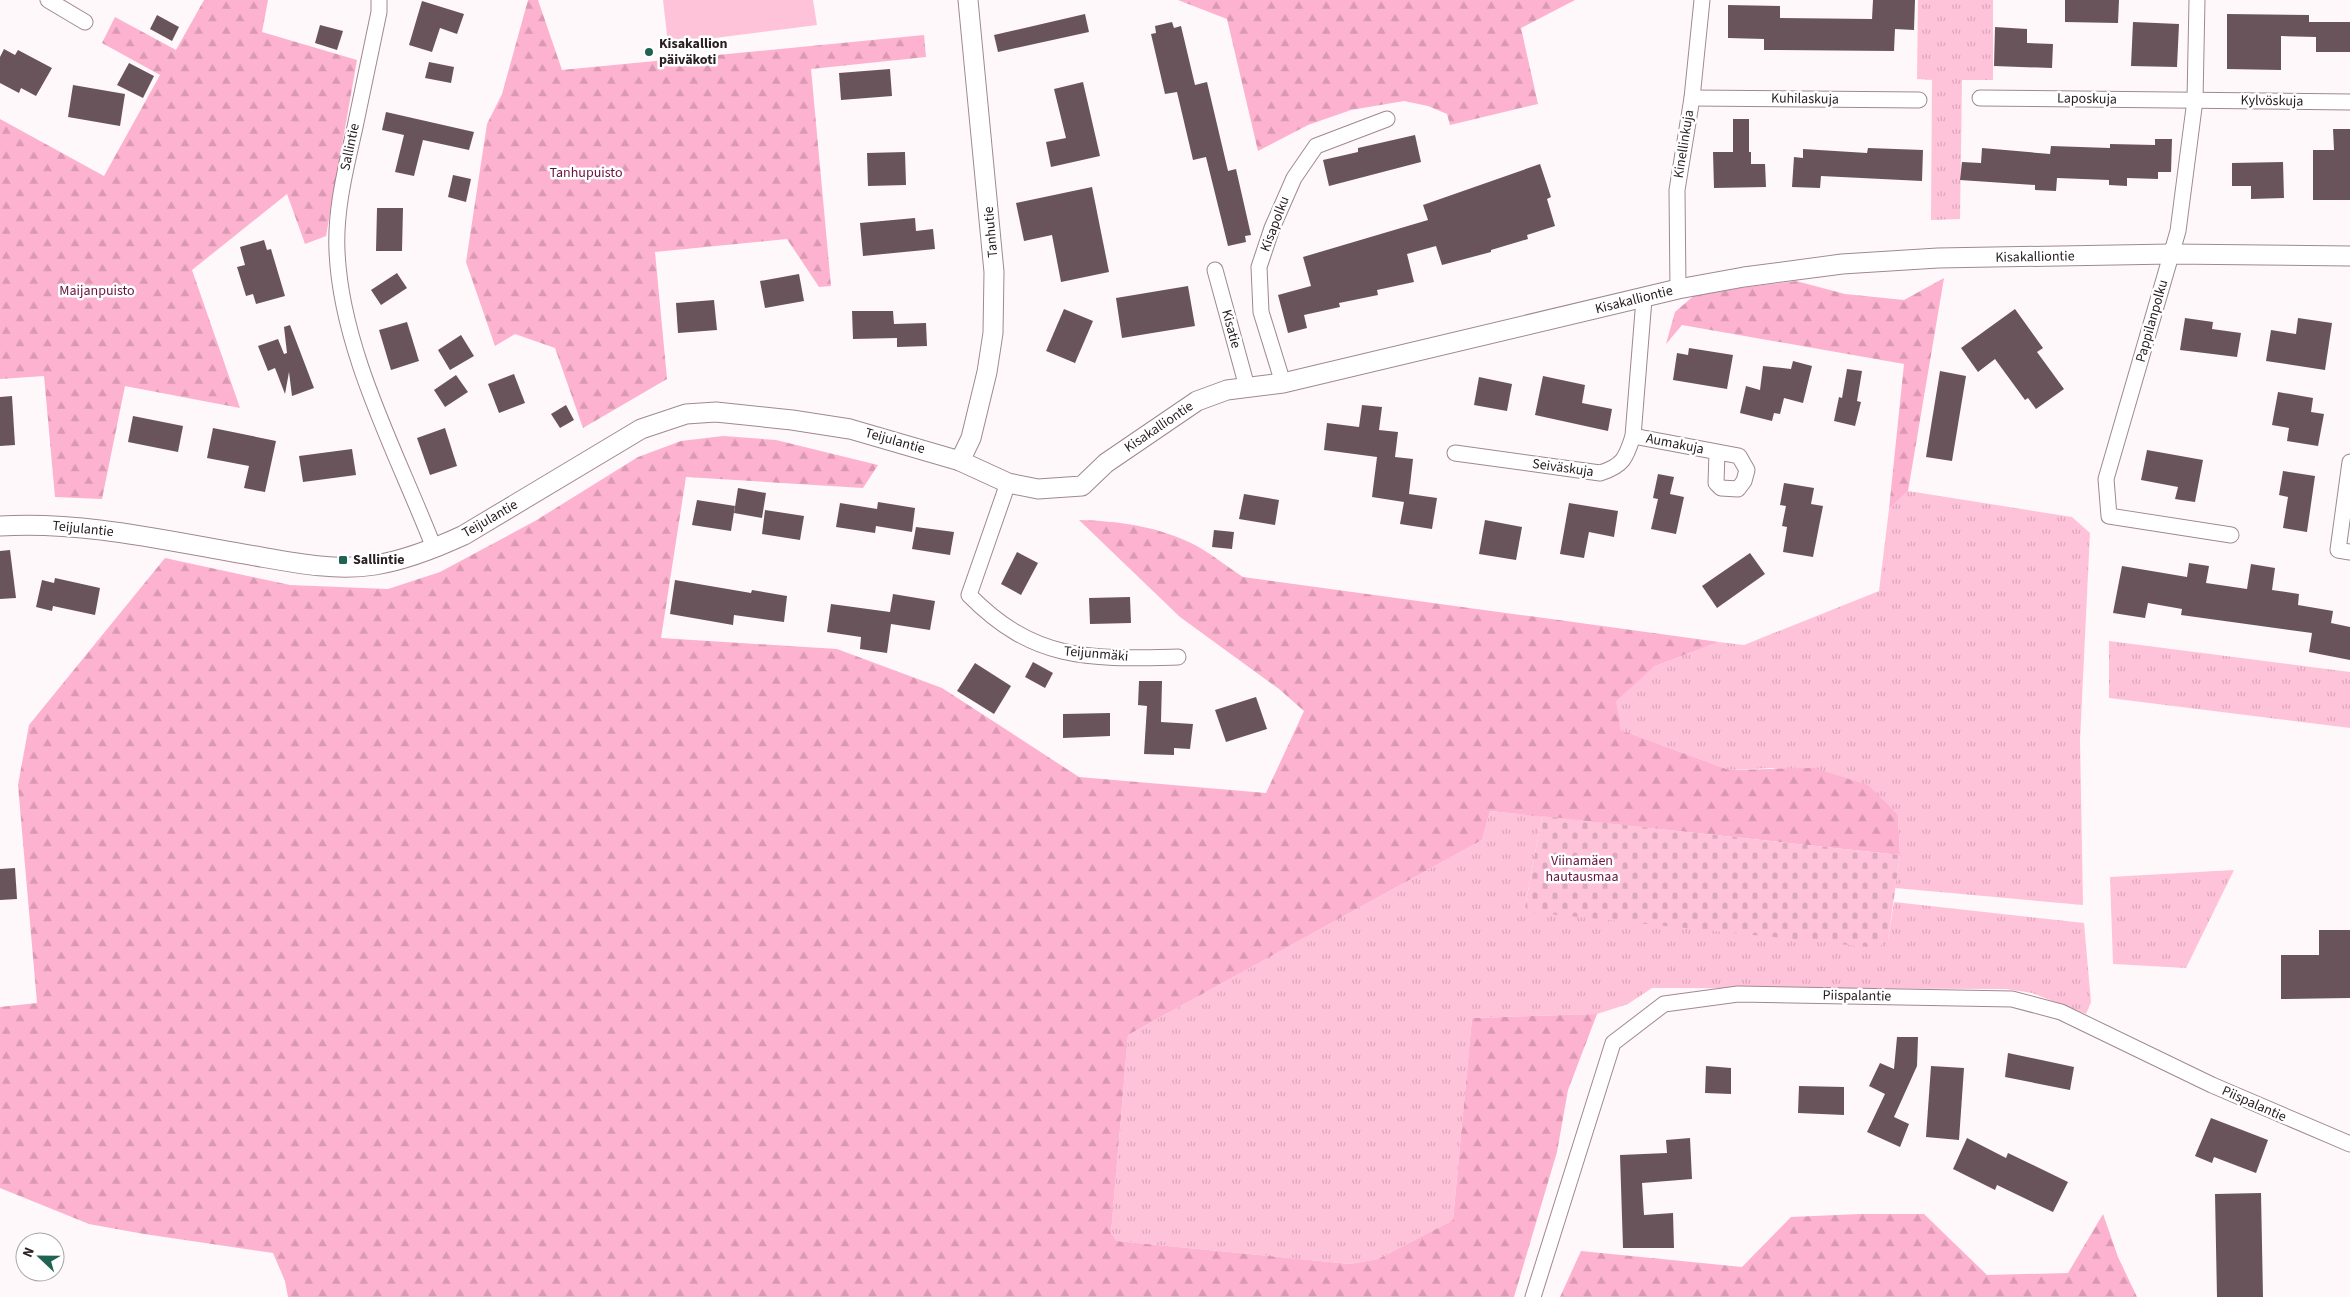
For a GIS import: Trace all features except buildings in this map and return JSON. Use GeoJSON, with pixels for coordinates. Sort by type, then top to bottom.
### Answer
{"type":"FeatureCollection","features":[{"type":"Feature","properties":{"kind":"street"},"geometry":{"type":"LineString","coordinates":[[48,0],[85,22]]}},
{"type":"Feature","properties":{"kind":"street","name":"Sallintie"},"geometry":{"type":"LineString","coordinates":[[379,0],[343,181],[337,220],[337,251],[344,308],[359,363],[434,548]]}},
{"type":"Feature","properties":{"kind":"street","name":"Tanhutie"},"geometry":{"type":"LineString","coordinates":[[960,461],[971,438],[987,372],[993,333],[994,272],[968,0]]}},
{"type":"Feature","properties":{"kind":"street","name":"Kinellinkuja"},"geometry":{"type":"LineString","coordinates":[[1678,289],[1677,190],[1692,98],[1702,0]]}},
{"type":"Feature","properties":{"kind":"street","name":"Pappilanpolku"},"geometry":{"type":"LineString","coordinates":[[2197,0],[2194,100],[2178,231],[2106,479],[2108,516],[2231,535]]}},
{"type":"Feature","properties":{"kind":"street","name":"Kuhilaskuja"},"geometry":{"type":"LineString","coordinates":[[1692,98],[1919,100]]}},
{"type":"Feature","properties":{"kind":"street","name":"Laposkuja"},"geometry":{"type":"LineString","coordinates":[[1980,98],[2194,100]]}},
{"type":"Feature","properties":{"kind":"street","name":"Kylvöskuja"},"geometry":{"type":"LineString","coordinates":[[2194,100],[2350,102]]}},
{"type":"Feature","properties":{"kind":"street","name":"Kisapolku"},"geometry":{"type":"LineString","coordinates":[[1283,383],[1262,312],[1259,267],[1272,228],[1294,178],[1316,146],[1387,119]]}},
{"type":"Feature","properties":{"kind":"street","name":"Kisakalliontie"},"geometry":{"type":"LineString","coordinates":[[960,461],[1008,483],[1038,489],[1082,486],[1106,463],[1197,400],[1227,390],[1283,383],[1644,299],[1678,289],[1744,277],[1842,264],[1938,258],[2171,254],[2350,256]]}},
{"type":"Feature","properties":{"kind":"street","name":"Kisatie"},"geometry":{"type":"LineString","coordinates":[[1215,270],[1247,387]]}},
{"type":"Feature","properties":{"kind":"street","name":"Seiväskuja"},"geometry":{"type":"LineString","coordinates":[[1455,453],[1600,473],[1615,469],[1627,456],[1633,436],[1644,299]]}},
{"type":"Feature","properties":{"kind":"street","name":"Teijulantie"},"geometry":{"type":"LineString","coordinates":[[0,526],[64,525],[329,567],[375,565],[400,560],[464,535],[641,429],[686,414],[716,412],[792,420],[850,429],[960,461]]}},
{"type":"Feature","properties":{"kind":"street","name":"Aumakuja"},"geometry":{"type":"LineString","coordinates":[[1633,436],[1717,452]]}},
{"type":"Feature","properties":{"kind":"street"},"geometry":{"type":"LineString","coordinates":[[2350,462],[2338,550],[2350,552]]}},
{"type":"Feature","properties":{"kind":"street","name":"Teijunmäki"},"geometry":{"type":"LineString","coordinates":[[1008,483],[969,595],[989,615],[1013,632],[1056,650],[1097,656],[1178,656]]}},
{"type":"Feature","properties":{"kind":"street","name":"Piispalantie"},"geometry":{"type":"LineString","coordinates":[[1533,1297],[1613,1043],[1664,1004],[1738,994],[2012,999],[2061,1012],[2212,1085],[2350,1144]]}},
{"type":"Feature","properties":{"kind":"green space","name":"Maijanpuisto"},"geometry":{"type":"Polygon","coordinates":[[[204,0],[268,0],[262,32],[357,60],[326,236],[305,244],[287,194],[192,270],[240,408],[125,386],[102,499],[55,497],[44,376],[0,379],[0,119],[104,176],[160,75],[102,43],[115,17],[176,50],[204,0]]]}},
{"type":"Feature","properties":{"kind":"green space","name":"Tanhupuisto"},"geometry":{"type":"Polygon","coordinates":[[[528,0],[538,0],[562,70],[924,35],[926,57],[811,69],[831,286],[819,287],[787,239],[655,252],[667,379],[583,428],[555,348],[515,334],[495,346],[466,262],[487,124],[502,94],[528,0]]]}},
{"type":"Feature","properties":{"kind":"green space"},"geometry":{"type":"Polygon","coordinates":[[[663,0],[813,0],[817,25],[668,44],[663,0]]]}},
{"type":"Feature","properties":{"kind":"green space"},"geometry":{"type":"Polygon","coordinates":[[[1178,0],[1575,0],[1521,28],[1538,104],[1450,125],[1447,114],[1428,106],[1404,101],[1351,110],[1308,125],[1258,151],[1227,19],[1178,0]]]}},
{"type":"Feature","properties":{"kind":"green space"},"geometry":{"type":"Polygon","coordinates":[[[1918,0],[1993,0],[1993,80],[1962,80],[1960,219],[1931,220],[1932,80],[1917,79],[1918,0]]]}},
{"type":"Feature","properties":{"kind":"green space"},"geometry":{"type":"Polygon","coordinates":[[[1944,278],[1908,491],[1889,509],[1904,364],[1682,325],[1666,344],[1675,312],[1697,293],[1796,281],[1845,294],[1904,300],[1944,278]]]}},
{"type":"Feature","properties":{"kind":"green space"},"geometry":{"type":"Polygon","coordinates":[[[723,436],[776,440],[878,465],[863,488],[686,477],[661,638],[837,649],[942,688],[1079,777],[1266,793],[1304,711],[1279,689],[1180,617],[1079,520],[1136,526],[1164,532],[1191,543],[1243,577],[1719,642],[1655,666],[1616,701],[1621,730],[1729,770],[1814,768],[1868,785],[1898,815],[1900,855],[1490,811],[1482,840],[1128,1035],[1111,1233],[1117,1241],[1350,1264],[1378,1259],[1453,1220],[1472,1018],[1597,1014],[1568,1090],[1557,1152],[1514,1297],[288,1297],[285,1281],[273,1253],[89,1224],[0,1188],[0,1007],[37,1003],[18,785],[29,725],[165,558],[290,585],[388,589],[440,572],[535,521],[638,457],[681,441],[723,436]]]}},
{"type":"Feature","properties":{"kind":"green space"},"geometry":{"type":"Polygon","coordinates":[[[1908,491],[2072,517],[2090,533],[2080,740],[2083,905],[1895,888],[1900,855],[1898,815],[1773,768],[1729,770],[1621,730],[1615,701],[1655,666],[1719,642],[1744,645],[1879,591],[1889,509],[1908,491]]]}},
{"type":"Feature","properties":{"kind":"green space"},"geometry":{"type":"Polygon","coordinates":[[[2109,641],[2350,672],[2350,728],[2109,698],[2109,641]]]}},
{"type":"Feature","properties":{"kind":"green space"},"geometry":{"type":"Polygon","coordinates":[[[1490,811],[1542,816],[1525,907],[1888,940],[1894,902],[2084,923],[2091,1002],[2086,1014],[2032,993],[2006,989],[1652,988],[1628,1004],[1597,1014],[1472,1018],[1453,1220],[1378,1259],[1350,1264],[1117,1241],[1111,1233],[1128,1035],[1482,840],[1490,811]]]}},
{"type":"Feature","properties":{"kind":"green space","name":"Viinamäen hautausmaa"},"geometry":{"type":"Polygon","coordinates":[[[1542,816],[1900,855],[1888,940],[1878,948],[1530,912],[1525,907],[1542,816]]]}},
{"type":"Feature","properties":{"kind":"green space"},"geometry":{"type":"Polygon","coordinates":[[[2234,870],[2186,968],[2113,964],[2110,877],[2234,870]]]}},
{"type":"Feature","properties":{"kind":"green space"},"geometry":{"type":"Polygon","coordinates":[[[1924,1214],[1987,1275],[2068,1273],[2103,1214],[2118,1257],[2137,1297],[1560,1297],[1581,1251],[1742,1267],[1791,1217],[1924,1214]]]}},
{"type":"Feature","properties":{"kind":"place","name":"Kisakallion päiväkoti"},"geometry":{"type":"Point","coordinates":[649,52]}},
{"type":"Feature","properties":{"kind":"place","name":"Sallintie"},"geometry":{"type":"Point","coordinates":[343,560]}}]}
